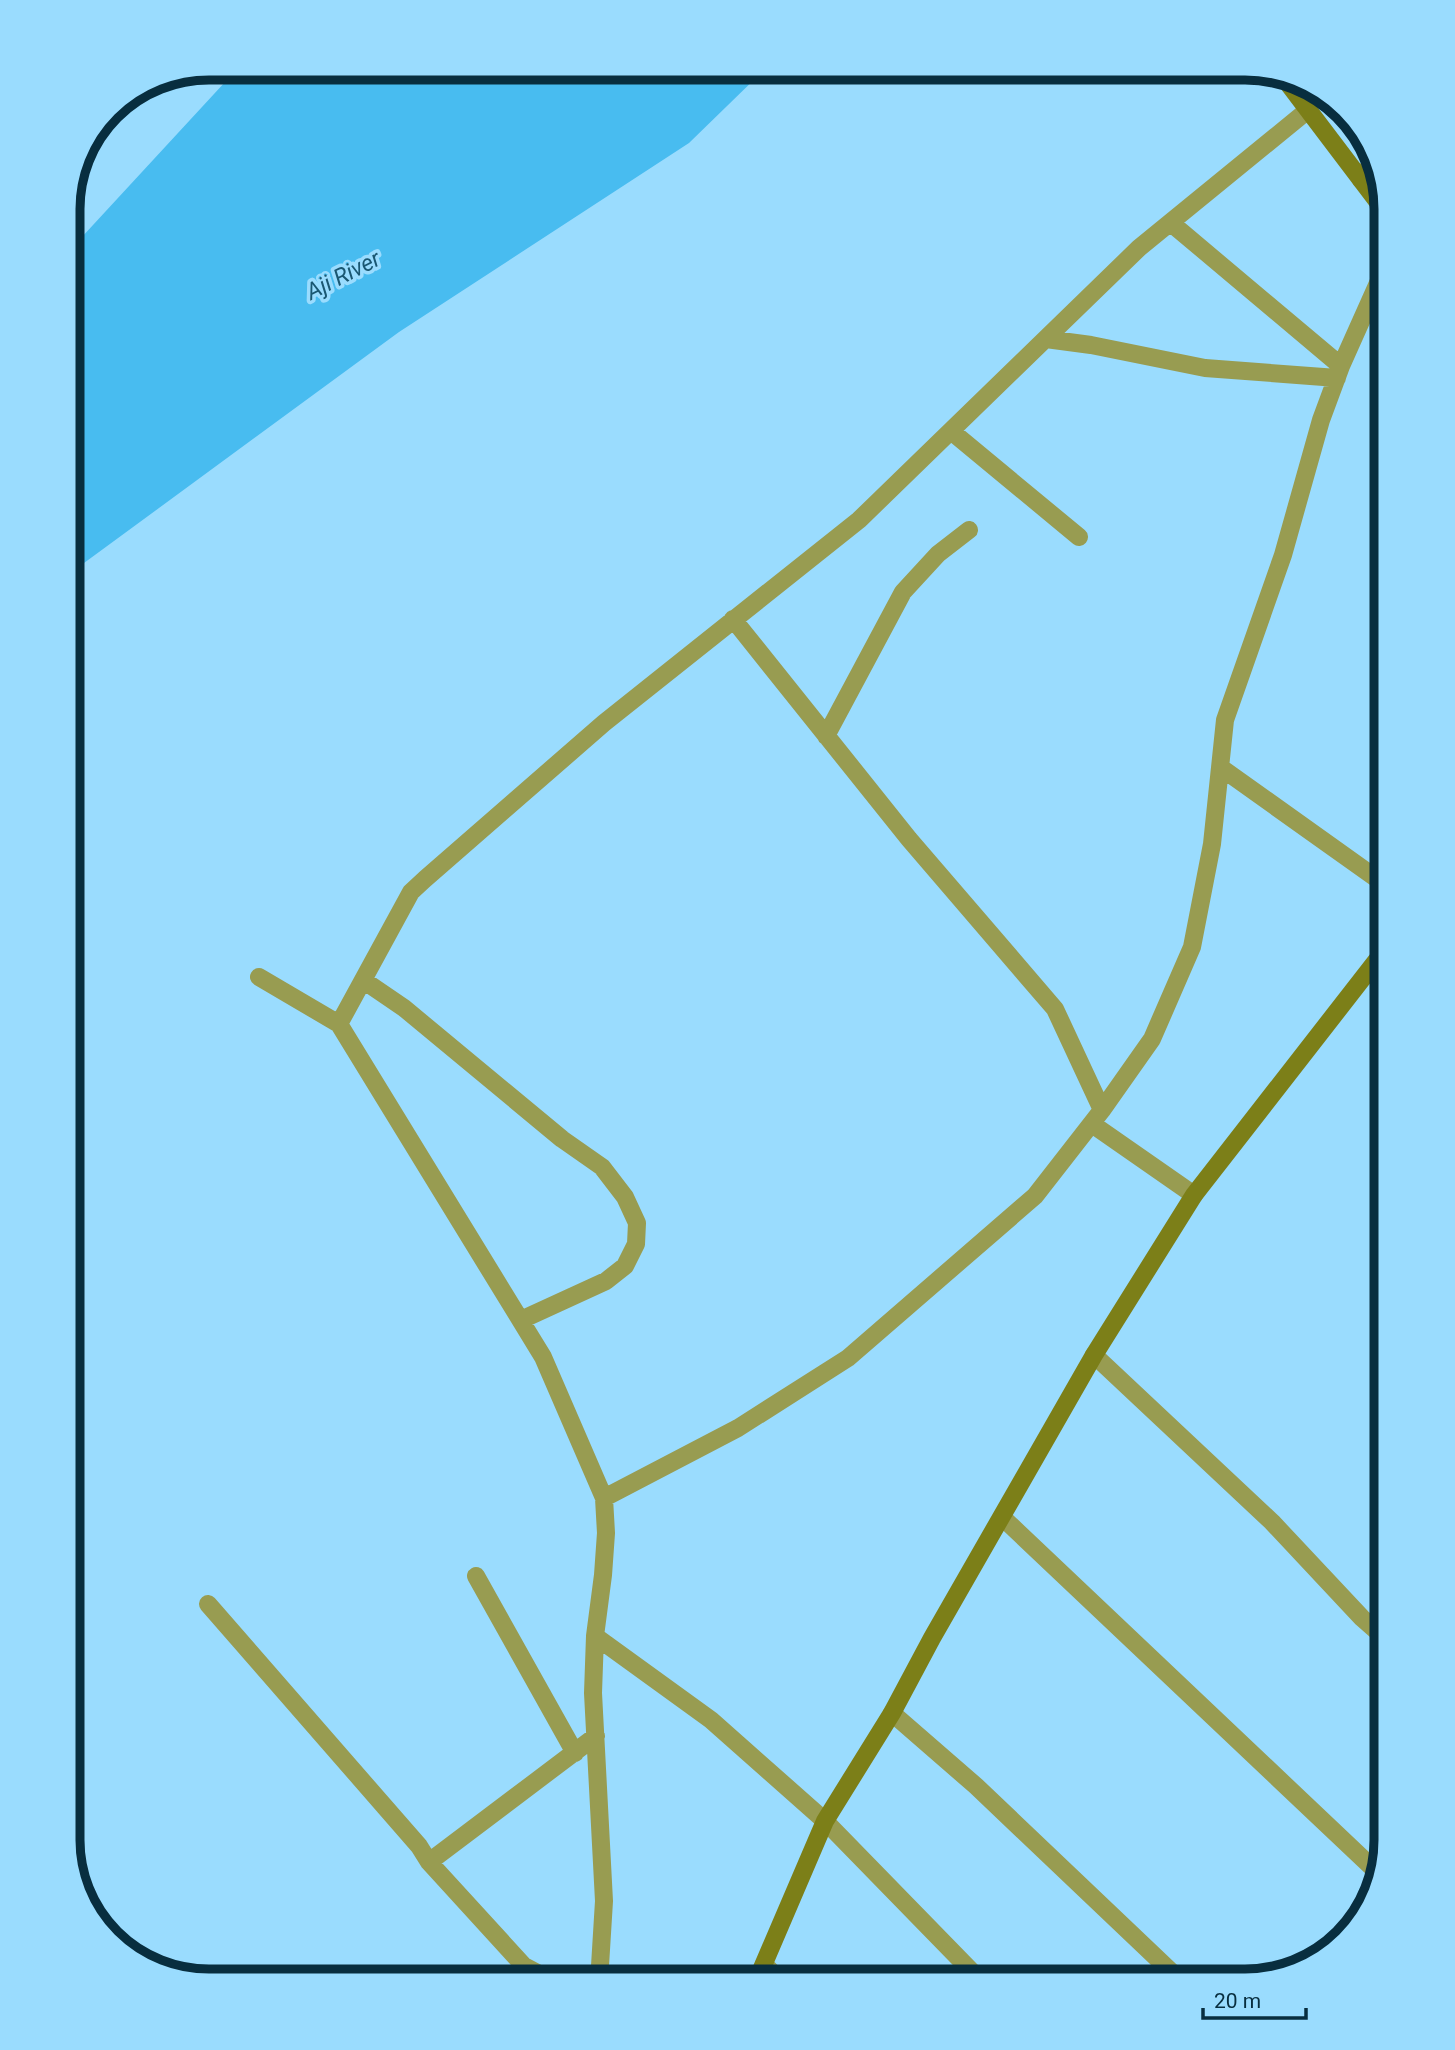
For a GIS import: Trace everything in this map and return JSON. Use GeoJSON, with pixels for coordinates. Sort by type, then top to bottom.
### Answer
{"type":"FeatureCollection","features":[{"type":"Feature","properties":{"kind":"main road"},"geometry":{"type":"LineString","coordinates":[[1293,90],[1373,196]]}},
{"type":"Feature","properties":{"kind":"main road"},"geometry":{"type":"LineString","coordinates":[[762,1969],[825,1821],[892,1713],[1094,1355],[1194,1195],[1374,964]]}},
{"type":"Feature","properties":{"kind":"street"},"geometry":{"type":"LineString","coordinates":[[339,1024],[405,901],[418,885],[604,723],[859,520],[1139,248],[1308,110]]}},
{"type":"Feature","properties":{"kind":"street"},"geometry":{"type":"LineString","coordinates":[[1361,180],[1368,169]]}},
{"type":"Feature","properties":{"kind":"street"},"geometry":{"type":"LineString","coordinates":[[1171,223],[1339,372]]}},
{"type":"Feature","properties":{"kind":"street"},"geometry":{"type":"LineString","coordinates":[[604,1498],[738,1428],[848,1358],[1035,1196],[1097,1117],[1152,1039],[1192,947],[1212,844],[1225,720],[1283,555],[1321,420],[1374,293]]}},
{"type":"Feature","properties":{"kind":"street"},"geometry":{"type":"LineString","coordinates":[[1046,339],[1091,345],[1205,368],[1339,372]]}},
{"type":"Feature","properties":{"kind":"street"},"geometry":{"type":"LineString","coordinates":[[951,431],[1079,537]]}},
{"type":"Feature","properties":{"kind":"street"},"geometry":{"type":"LineString","coordinates":[[826,736],[903,592],[939,554],[969,530]]}},
{"type":"Feature","properties":{"kind":"street"},"geometry":{"type":"LineString","coordinates":[[733,620],[909,839],[1055,1009],[1097,1117],[1194,1195]]}},
{"type":"Feature","properties":{"kind":"street"},"geometry":{"type":"LineString","coordinates":[[1220,767],[1374,877]]}},
{"type":"Feature","properties":{"kind":"street"},"geometry":{"type":"LineString","coordinates":[[258,977],[339,1024],[543,1357],[604,1498],[605,1544],[595,1636],[593,1693],[604,1900],[600,1969]]}},
{"type":"Feature","properties":{"kind":"street"},"geometry":{"type":"LineString","coordinates":[[363,980],[404,1008],[562,1139],[602,1167],[625,1197],[637,1223],[636,1244],[625,1266],[606,1281],[521,1321]]}},
{"type":"Feature","properties":{"kind":"street"},"geometry":{"type":"LineString","coordinates":[[1094,1355],[1272,1522],[1374,1629]]}},
{"type":"Feature","properties":{"kind":"street"},"geometry":{"type":"LineString","coordinates":[[1002,1517],[1371,1867]]}},
{"type":"Feature","properties":{"kind":"street"},"geometry":{"type":"LineString","coordinates":[[476,1576],[575,1753]]}},
{"type":"Feature","properties":{"kind":"street"},"geometry":{"type":"LineString","coordinates":[[208,1604],[419,1846],[429,1862],[530,1969]]}},
{"type":"Feature","properties":{"kind":"street"},"geometry":{"type":"LineString","coordinates":[[595,1636],[711,1720],[825,1821],[969,1969]]}},
{"type":"Feature","properties":{"kind":"street"},"geometry":{"type":"LineString","coordinates":[[892,1713],[976,1786],[1168,1969]]}},
{"type":"Feature","properties":{"kind":"street"},"geometry":{"type":"LineString","coordinates":[[429,1862],[596,1736]]}},
{"type":"Feature","properties":{"kind":"street"},"geometry":{"type":"LineString","coordinates":[[764,1964],[769,1969]]}},
{"type":"Feature","properties":{"kind":"street"},"geometry":{"type":"LineString","coordinates":[[520,1969],[524,1966]]}},
{"type":"Feature","properties":{"kind":"water","name":"Aji River"},"geometry":{"type":"Polygon","coordinates":[[[227,80],[753,81],[689,143],[399,332],[81,565],[81,238],[227,80]]]}}]}
